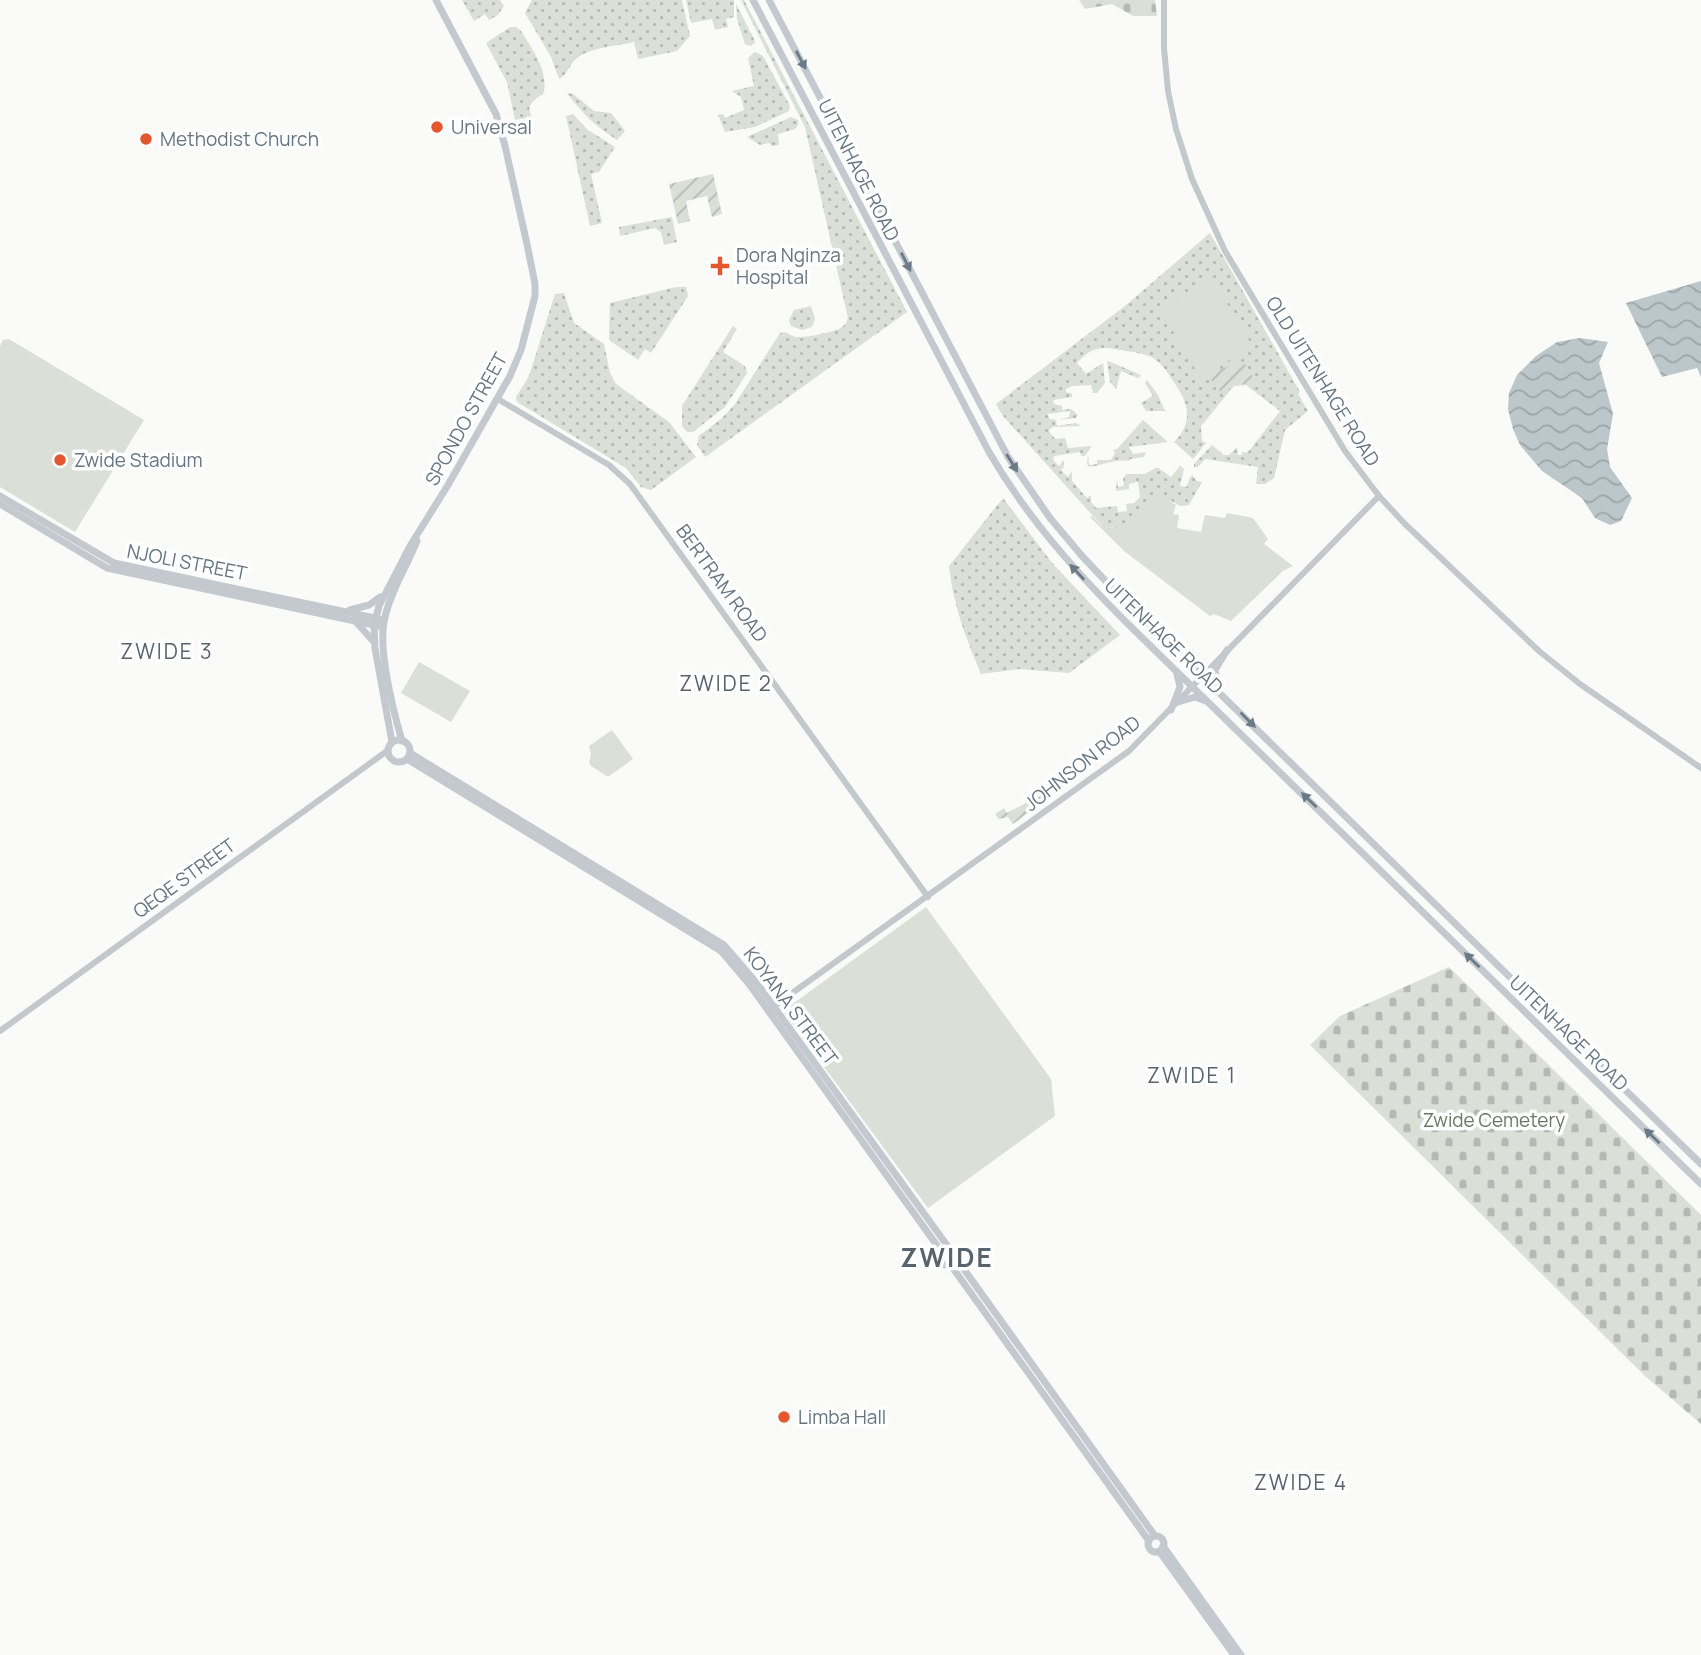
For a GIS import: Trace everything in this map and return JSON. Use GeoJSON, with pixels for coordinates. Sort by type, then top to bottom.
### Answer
{"type":"FeatureCollection","features":[{"type":"Feature","properties":{"kind":"main road","name":"SPONDO STREET"},"geometry":{"type":"LineString","coordinates":[[402,741],[379,622],[419,534],[498,399],[517,361],[534,308],[535,284],[496,114],[436,0]]}},
{"type":"Feature","properties":{"kind":"main road","name":"UITENHAGE ROAD"},"geometry":{"type":"LineString","coordinates":[[753,0],[960,400],[1003,476],[1037,524],[1074,569],[1701,1184]]}},
{"type":"Feature","properties":{"kind":"main road","name":"UITENHAGE ROAD"},"geometry":{"type":"LineString","coordinates":[[769,0],[999,441],[1022,478],[1082,556],[1701,1164]]}},
{"type":"Feature","properties":{"kind":"main road","name":"NJOLI STREET"},"geometry":{"type":"LineString","coordinates":[[0,496],[110,561],[346,611],[379,622]]}},
{"type":"Feature","properties":{"kind":"main road","name":"NJOLI STREET"},"geometry":{"type":"LineString","coordinates":[[0,504],[107,568],[355,621],[379,622]]}},
{"type":"Feature","properties":{"kind":"main road","name":"SPONDO STREET"},"geometry":{"type":"LineString","coordinates":[[392,742],[375,642],[383,594],[419,534]]}},
{"type":"Feature","properties":{"kind":"main road"},"geometry":{"type":"LineString","coordinates":[[346,611],[369,605],[383,594]]}},
{"type":"Feature","properties":{"kind":"main road"},"geometry":{"type":"LineString","coordinates":[[355,621],[375,642]]}},
{"type":"Feature","properties":{"kind":"main road"},"geometry":{"type":"LineString","coordinates":[[1218,691],[1215,670],[1227,650]]}},
{"type":"Feature","properties":{"kind":"main road"},"geometry":{"type":"LineString","coordinates":[[1171,710],[1180,687],[1175,669]]}},
{"type":"Feature","properties":{"kind":"main road"},"geometry":{"type":"LineString","coordinates":[[1178,702],[1195,697],[1210,702]]}},
{"type":"Feature","properties":{"kind":"main road"},"geometry":{"type":"LineString","coordinates":[[402,741],[408,745],[408,756],[400,763],[390,759],[387,751],[392,742],[402,741]]}},
{"type":"Feature","properties":{"kind":"main road","name":"KOYANA STREET"},"geometry":{"type":"LineString","coordinates":[[408,756],[711,944],[734,965],[770,1009],[945,1250],[955,1253],[953,1261],[1152,1538],[1152,1550],[1161,1549]]}},
{"type":"Feature","properties":{"kind":"main road","name":"KOYANA STREET"},"geometry":{"type":"LineString","coordinates":[[945,1250],[939,1257],[941,1262],[953,1261]]}},
{"type":"Feature","properties":{"kind":"main road","name":"KOYANA STREET"},"geometry":{"type":"LineString","coordinates":[[1152,1538],[1162,1539],[1161,1549],[1234,1655]]}},
{"type":"Feature","properties":{"kind":"main road","name":"KOYANA STREET"},"geometry":{"type":"LineString","coordinates":[[1161,1549],[1241,1655]]}},
{"type":"Feature","properties":{"kind":"street","name":"OLD UITENHAGE ROAD"},"geometry":{"type":"LineString","coordinates":[[1164,0],[1164,48],[1171,109],[1185,162],[1225,251],[1345,451],[1379,496],[1435,554],[1539,651],[1580,684],[1701,768]]}},
{"type":"Feature","properties":{"kind":"street","name":"BERTRAM ROAD"},"geometry":{"type":"LineString","coordinates":[[498,399],[609,465],[630,484],[928,897]]}},
{"type":"Feature","properties":{"kind":"street","name":"JOHNSON ROAD"},"geometry":{"type":"LineString","coordinates":[[770,1009],[1111,766],[1148,734],[1202,675],[1379,496]]}},
{"type":"Feature","properties":{"kind":"street","name":"QEQE STREET"},"geometry":{"type":"LineString","coordinates":[[0,1031],[387,751]]}},
{"type":"Feature","properties":{"kind":"green space"},"geometry":{"type":"Polygon","coordinates":[[[462,0],[500,0],[504,6],[498,15],[489,20],[485,14],[474,21],[462,0]]]}},
{"type":"Feature","properties":{"kind":"green space"},"geometry":{"type":"Polygon","coordinates":[[[532,0],[682,0],[690,36],[677,51],[638,59],[634,42],[590,51],[574,60],[559,79],[551,57],[525,13],[532,0]]]}},
{"type":"Feature","properties":{"kind":"green space"},"geometry":{"type":"Polygon","coordinates":[[[686,0],[734,0],[734,17],[726,19],[728,27],[715,30],[712,19],[691,23],[686,0]]]}},
{"type":"Feature","properties":{"kind":"green space"},"geometry":{"type":"Polygon","coordinates":[[[741,0],[744,0],[907,312],[705,457],[697,445],[699,436],[735,404],[780,333],[796,337],[820,334],[842,327],[848,318],[805,127],[741,0]]]}},
{"type":"Feature","properties":{"kind":"green space"},"geometry":{"type":"Polygon","coordinates":[[[1079,0],[1155,0],[1157,16],[1133,16],[1112,4],[1085,9],[1079,0]]]}},
{"type":"Feature","properties":{"kind":"green space"},"geometry":{"type":"Polygon","coordinates":[[[736,4],[754,39],[755,43],[751,46],[745,44],[737,19],[736,4]]]}},
{"type":"Feature","properties":{"kind":"green space"},"geometry":{"type":"Polygon","coordinates":[[[510,27],[521,31],[530,45],[545,84],[544,92],[530,105],[532,117],[515,120],[507,82],[486,43],[510,27]]]}},
{"type":"Feature","properties":{"kind":"green space"},"geometry":{"type":"Polygon","coordinates":[[[755,52],[763,56],[790,106],[789,111],[755,127],[725,132],[718,115],[723,114],[725,118],[744,110],[741,97],[732,91],[754,86],[748,58],[755,52]]]}},
{"type":"Feature","properties":{"kind":"green space"},"geometry":{"type":"Polygon","coordinates":[[[567,93],[573,94],[594,111],[611,113],[625,131],[617,140],[609,135],[578,107],[567,93]]]}},
{"type":"Feature","properties":{"kind":"green space"},"geometry":{"type":"Polygon","coordinates":[[[573,114],[588,130],[615,147],[599,172],[591,174],[602,223],[590,226],[566,116],[573,114]]]}},
{"type":"Feature","properties":{"kind":"green space"},"geometry":{"type":"Polygon","coordinates":[[[791,117],[798,120],[798,125],[795,129],[778,134],[779,145],[760,145],[747,137],[791,117]]]}},
{"type":"Feature","properties":{"kind":"green space"},"geometry":{"type":"Polygon","coordinates":[[[713,174],[722,214],[712,217],[707,196],[686,201],[690,221],[678,224],[669,184],[713,174]]]}},
{"type":"Feature","properties":{"kind":"green space"},"geometry":{"type":"Polygon","coordinates":[[[672,217],[677,242],[664,245],[661,232],[655,228],[620,236],[619,227],[672,217]]]}},
{"type":"Feature","properties":{"kind":"green space"},"geometry":{"type":"Polygon","coordinates":[[[1210,233],[1300,392],[1298,394],[1308,411],[1285,430],[1274,478],[1265,484],[1256,484],[1258,467],[1205,459],[1198,467],[1194,467],[1212,445],[1224,455],[1229,455],[1237,447],[1238,455],[1242,455],[1242,451],[1249,451],[1280,411],[1246,385],[1234,386],[1201,426],[1202,441],[1206,443],[1193,459],[1174,442],[1185,426],[1187,410],[1181,394],[1161,364],[1143,354],[1105,348],[1094,350],[1077,363],[1086,374],[1103,363],[1105,383],[1097,393],[1093,393],[1091,385],[1072,386],[1066,389],[1066,392],[1072,394],[1072,397],[1053,400],[1054,404],[1062,406],[1062,410],[1071,409],[1078,415],[1076,418],[1059,420],[1069,417],[1070,411],[1047,414],[1050,419],[1056,420],[1057,426],[1076,423],[1081,426],[1053,427],[1049,430],[1055,439],[1065,438],[1068,448],[1092,446],[1085,456],[1081,456],[1080,452],[1054,456],[1053,460],[1059,466],[1064,460],[1061,470],[1068,477],[1072,471],[1072,481],[1087,498],[1091,495],[1091,502],[1096,508],[1117,506],[1118,512],[1127,511],[1126,504],[1134,503],[1140,497],[1138,482],[1129,484],[1129,489],[1116,491],[1117,479],[1118,487],[1124,486],[1123,478],[1127,474],[1145,474],[1157,467],[1171,477],[1180,466],[1184,469],[1180,486],[1187,487],[1192,475],[1202,482],[1189,505],[1180,506],[1170,500],[1120,528],[1103,527],[1003,416],[996,404],[1125,306],[1210,233]]]}},
{"type":"Feature","properties":{"kind":"green space"},"geometry":{"type":"Polygon","coordinates":[[[1212,278],[1253,347],[1200,377],[1159,308],[1212,278]]]}},
{"type":"Feature","properties":{"kind":"green space"},"geometry":{"type":"Polygon","coordinates":[[[686,287],[688,296],[651,353],[645,349],[638,360],[609,340],[610,303],[686,287]]]}},
{"type":"Feature","properties":{"kind":"green space"},"geometry":{"type":"Polygon","coordinates":[[[564,293],[574,323],[604,344],[610,373],[616,384],[669,422],[696,457],[651,490],[641,487],[626,468],[517,402],[516,397],[529,376],[555,294],[564,293]]]}},
{"type":"Feature","properties":{"kind":"green space"},"geometry":{"type":"Polygon","coordinates":[[[811,306],[815,319],[812,327],[802,330],[791,326],[789,320],[794,310],[811,306]]]}},
{"type":"Feature","properties":{"kind":"green space"},"geometry":{"type":"Polygon","coordinates":[[[733,326],[737,329],[723,352],[745,366],[747,373],[725,407],[693,432],[687,432],[682,426],[682,406],[733,326]]]}},
{"type":"Feature","properties":{"kind":"green space","name":"Zwide Stadium"},"geometry":{"type":"Polygon","coordinates":[[[9,339],[144,420],[75,532],[0,487],[0,346],[3,340],[9,339]]]}},
{"type":"Feature","properties":{"kind":"green space"},"geometry":{"type":"Polygon","coordinates":[[[1107,361],[1141,375],[1138,378],[1121,371],[1116,389],[1110,382],[1107,361]]]}},
{"type":"Feature","properties":{"kind":"green space"},"geometry":{"type":"Polygon","coordinates":[[[1243,361],[1255,380],[1250,384],[1233,385],[1223,395],[1208,376],[1243,361]]]}},
{"type":"Feature","properties":{"kind":"green space"},"geometry":{"type":"Polygon","coordinates":[[[1147,380],[1165,411],[1146,411],[1141,403],[1153,396],[1145,383],[1147,380]]]}},
{"type":"Feature","properties":{"kind":"green space"},"geometry":{"type":"Polygon","coordinates":[[[1143,420],[1168,442],[1129,447],[1133,454],[1146,452],[1144,457],[1089,467],[1088,456],[1089,465],[1097,464],[1097,460],[1111,460],[1115,453],[1113,450],[1117,449],[1143,420]]]}},
{"type":"Feature","properties":{"kind":"green space"},"geometry":{"type":"Polygon","coordinates":[[[1003,498],[1053,564],[1120,635],[1069,673],[1019,669],[981,674],[970,647],[957,608],[949,566],[1003,498]]]}},
{"type":"Feature","properties":{"kind":"green space"},"geometry":{"type":"Polygon","coordinates":[[[1166,498],[1176,505],[1173,514],[1179,515],[1177,528],[1201,532],[1205,515],[1225,518],[1227,513],[1253,518],[1268,539],[1264,544],[1293,566],[1283,571],[1231,621],[1214,614],[1210,616],[1124,551],[1090,517],[1103,527],[1120,528],[1158,499],[1166,498]]]}},
{"type":"Feature","properties":{"kind":"green space"},"geometry":{"type":"Polygon","coordinates":[[[419,662],[470,691],[451,722],[401,693],[419,662]]]}},
{"type":"Feature","properties":{"kind":"green space"},"geometry":{"type":"Polygon","coordinates":[[[612,730],[633,759],[608,777],[591,766],[589,746],[612,730]]]}},
{"type":"Feature","properties":{"kind":"green space"},"geometry":{"type":"Polygon","coordinates":[[[1042,795],[1043,802],[1013,824],[1008,817],[999,819],[995,814],[1004,808],[1007,813],[1042,795]]]}},
{"type":"Feature","properties":{"kind":"green space"},"geometry":{"type":"Polygon","coordinates":[[[926,907],[1051,1079],[1055,1116],[928,1208],[783,1011],[926,907]]]}},
{"type":"Feature","properties":{"kind":"green space","name":"Zwide Cemetery"},"geometry":{"type":"Polygon","coordinates":[[[1449,967],[1701,1215],[1701,1424],[1645,1376],[1310,1045],[1340,1016],[1449,967]]]}},
{"type":"Feature","properties":{"kind":"water"},"geometry":{"type":"Polygon","coordinates":[[[1701,281],[1701,377],[1697,368],[1662,377],[1626,303],[1701,281]]]}},
{"type":"Feature","properties":{"kind":"water"},"geometry":{"type":"Polygon","coordinates":[[[1580,338],[1608,342],[1599,363],[1613,414],[1607,449],[1610,467],[1632,498],[1621,521],[1610,525],[1595,518],[1582,498],[1542,471],[1520,445],[1508,409],[1509,393],[1517,375],[1536,356],[1557,342],[1580,338]]]}},
{"type":"Feature","properties":{"kind":"place","name":"Universal"},"geometry":{"type":"Point","coordinates":[437,127]}},
{"type":"Feature","properties":{"kind":"place","name":"Methodist Church"},"geometry":{"type":"Point","coordinates":[146,139]}},
{"type":"Feature","properties":{"kind":"place","name":"Dora Nginza Hospital"},"geometry":{"type":"Point","coordinates":[720,266]}},
{"type":"Feature","properties":{"kind":"place","name":"Zwide Stadium"},"geometry":{"type":"Point","coordinates":[60,460]}},
{"type":"Feature","properties":{"kind":"place","name":"Limba Hall"},"geometry":{"type":"Point","coordinates":[784,1417]}},
{"type":"Feature","properties":{"kind":"district","name":"ZWIDE 3"},"geometry":{"type":"Point","coordinates":[167,651]}},
{"type":"Feature","properties":{"kind":"district","name":"ZWIDE 2"},"geometry":{"type":"Point","coordinates":[726,683]}},
{"type":"Feature","properties":{"kind":"district","name":"ZWIDE 1"},"geometry":{"type":"Point","coordinates":[1192,1075]}},
{"type":"Feature","properties":{"kind":"district","name":"ZWIDE"},"geometry":{"type":"Point","coordinates":[947,1257]}},
{"type":"Feature","properties":{"kind":"district","name":"ZWIDE 4"},"geometry":{"type":"Point","coordinates":[1301,1482]}}]}
